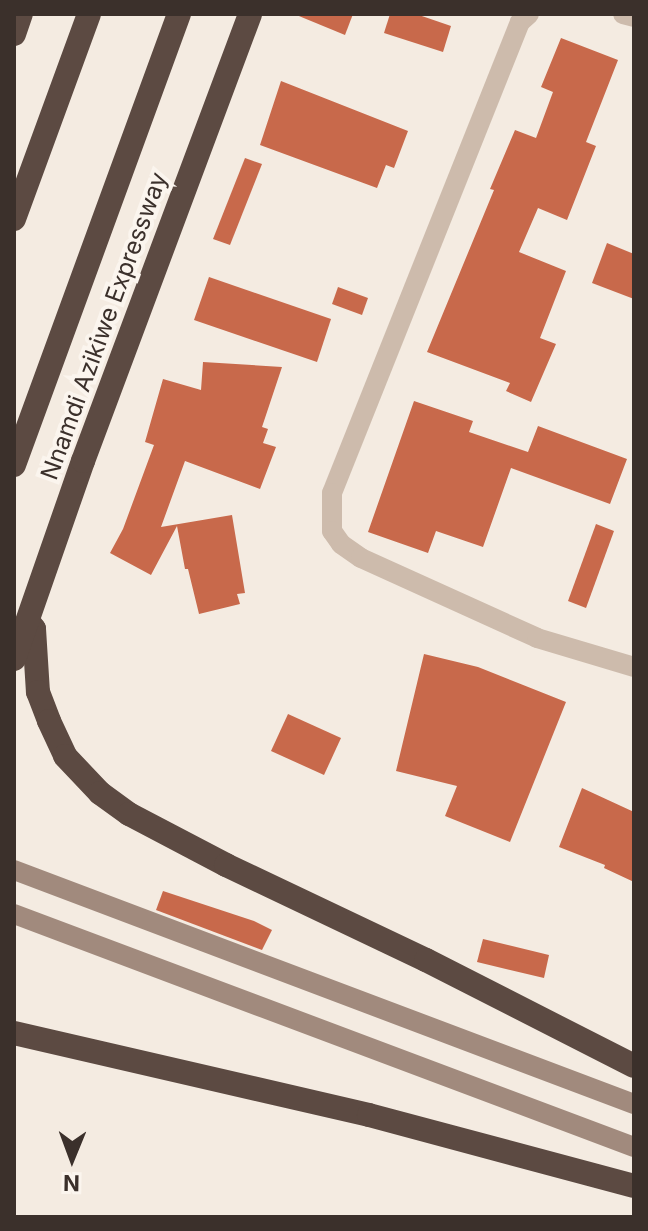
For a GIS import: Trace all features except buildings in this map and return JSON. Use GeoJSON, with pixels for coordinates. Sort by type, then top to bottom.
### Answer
{"type":"FeatureCollection","features":[{"type":"Feature","properties":{"kind":"highway"},"geometry":{"type":"LineString","coordinates":[[14,25],[21,14]]}},
{"type":"Feature","properties":{"kind":"highway"},"geometry":{"type":"LineString","coordinates":[[14,34],[21,14]]}},
{"type":"Feature","properties":{"kind":"highway"},"geometry":{"type":"LineString","coordinates":[[14,219],[89,14]]}},
{"type":"Feature","properties":{"kind":"highway","name":"Nnamdi Azikiwe Expressway"},"geometry":{"type":"LineString","coordinates":[[14,465],[179,14]]}},
{"type":"Feature","properties":{"kind":"highway","name":"Nnamdi Azikiwe Expressway"},"geometry":{"type":"LineString","coordinates":[[14,659],[83,461],[250,14]]}},
{"type":"Feature","properties":{"kind":"highway"},"geometry":{"type":"LineString","coordinates":[[28,621],[34,629],[38,692],[49,721],[65,756],[100,793],[129,814],[226,865],[426,960],[634,1066]]}},
{"type":"Feature","properties":{"kind":"highway"},"geometry":{"type":"LineString","coordinates":[[14,1033],[369,1115],[634,1186]]}},
{"type":"Feature","properties":{"kind":"main road"},"geometry":{"type":"LineString","coordinates":[[14,870],[634,1104]]}},
{"type":"Feature","properties":{"kind":"main road"},"geometry":{"type":"LineString","coordinates":[[14,914],[634,1147]]}},
{"type":"Feature","properties":{"kind":"street"},"geometry":{"type":"LineString","coordinates":[[529,14],[520,22],[332,493],[332,531],[341,544],[361,558],[537,638],[634,667]]}},
{"type":"Feature","properties":{"kind":"street"},"geometry":{"type":"LineString","coordinates":[[623,14],[634,17]]}}]}
